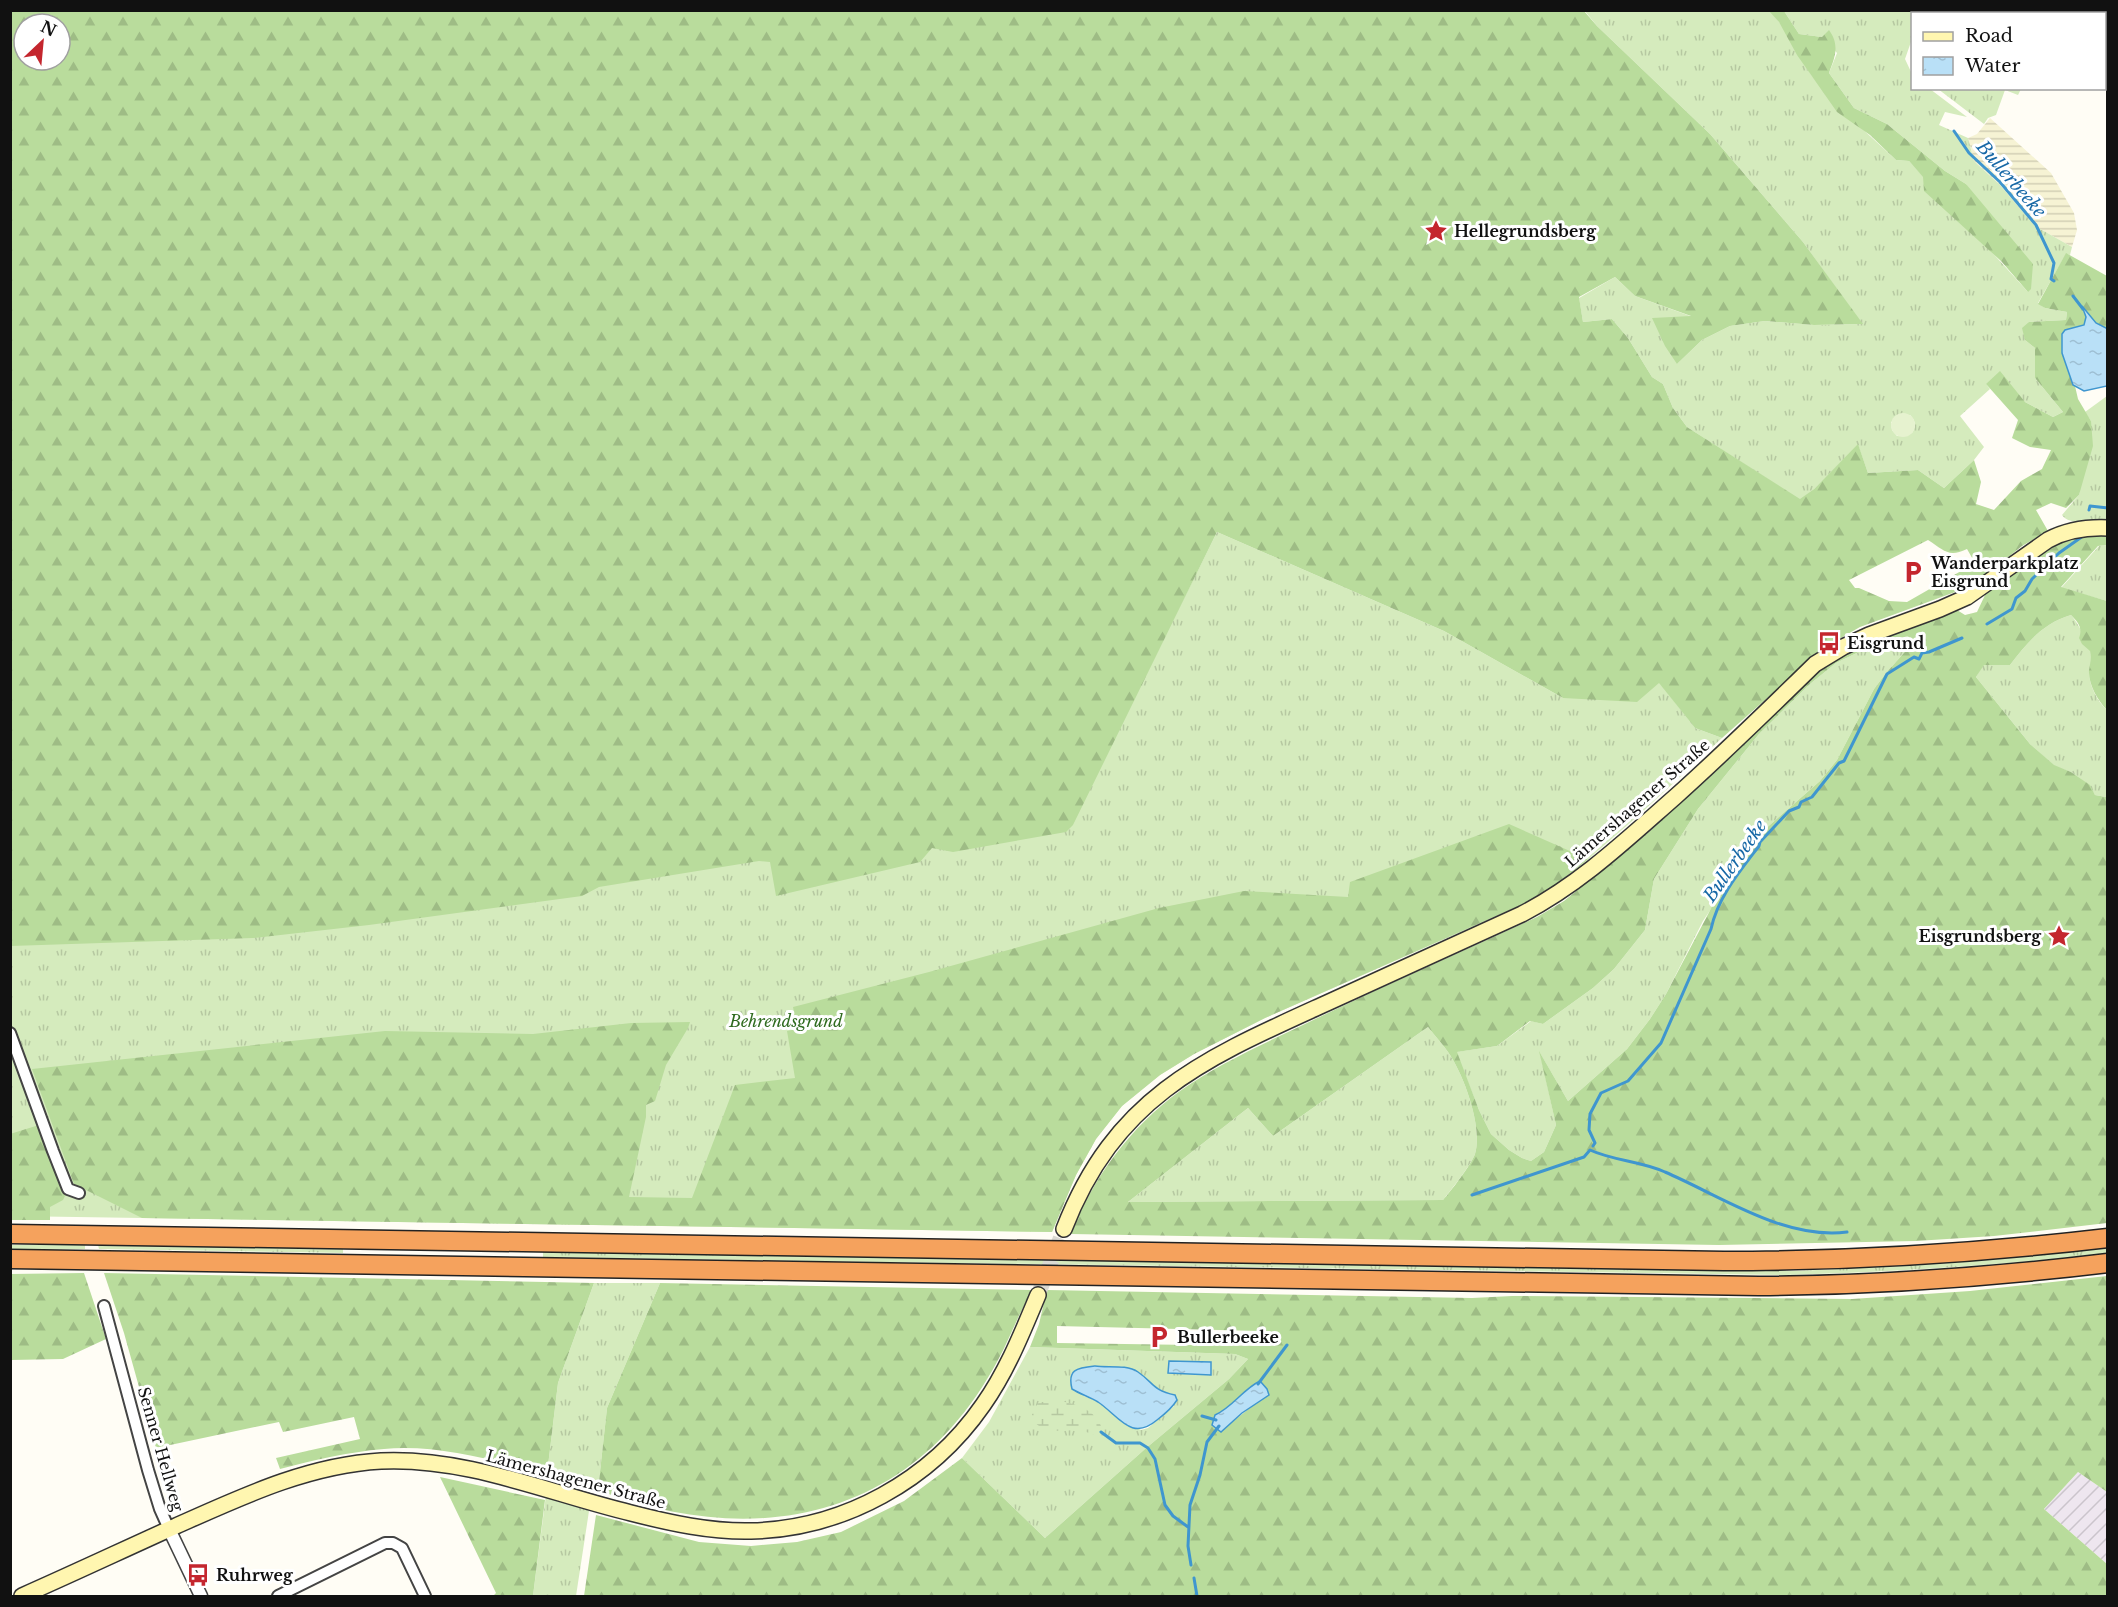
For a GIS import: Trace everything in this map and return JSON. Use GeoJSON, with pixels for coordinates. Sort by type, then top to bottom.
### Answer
{"type":"FeatureCollection","features":[{"type":"Feature","properties":{"kind":"highway"},"geometry":{"type":"LineString","coordinates":[[10,1234],[1666,1260],[1880,1258],[2010,1249],[2108,1238]]}},
{"type":"Feature","properties":{"kind":"highway"},"geometry":{"type":"LineString","coordinates":[[10,1259],[1695,1285],[1882,1283],[2001,1275],[2108,1263]]}},
{"type":"Feature","properties":{"kind":"main road","name":"Lämershagener Straße"},"geometry":{"type":"LineString","coordinates":[[1064,1229],[1083,1187],[1111,1143],[1136,1114],[1172,1083],[1204,1062],[1266,1030],[1512,919],[1558,894],[1649,820],[1815,664],[1869,635],[1967,597],[2048,540],[2062,533],[2108,528]]}},
{"type":"Feature","properties":{"kind":"main road","name":"Lämershagener Straße"},"geometry":{"type":"LineString","coordinates":[[22,1596],[169,1529],[297,1476],[350,1465],[391,1461],[445,1465],[494,1474],[629,1513],[711,1529],[773,1530],[832,1517],[882,1496],[910,1479],[938,1457],[962,1433],[1000,1378],[1038,1295]]}},
{"type":"Feature","properties":{"kind":"street"},"geometry":{"type":"LineString","coordinates":[[10,1033],[64,1179],[69,1189],[79,1193]]}},
{"type":"Feature","properties":{"kind":"street","name":"Senner Hellweg"},"geometry":{"type":"LineString","coordinates":[[104,1306],[160,1509],[201,1596]]}},
{"type":"Feature","properties":{"kind":"street"},"geometry":{"type":"LineString","coordinates":[[278,1596],[389,1543],[402,1548],[425,1596]]}},
{"type":"Feature","properties":{"kind":"shaded area"},"geometry":{"type":"Polygon","coordinates":[[[1990,118],[2051,173],[2074,213],[2077,230],[2072,247],[2035,226],[2000,185],[1974,161],[1968,138],[1977,134],[1990,118]]]}},
{"type":"Feature","properties":{"kind":"shaded area"},"geometry":{"type":"Polygon","coordinates":[[[2078,1472],[2107,1492],[2107,1564],[2044,1509],[2078,1472]]]}},
{"type":"Feature","properties":{"kind":"green space"},"geometry":{"type":"Polygon","coordinates":[[[1584,10],[1770,11],[1825,91],[1896,160],[1909,161],[2028,292],[1966,184],[1945,171],[1887,124],[1854,108],[1829,73],[1837,53],[1822,37],[1799,34],[1784,11],[1931,11],[1911,12],[1911,42],[1905,59],[1911,72],[1911,90],[1931,90],[1967,117],[1945,112],[1939,125],[1968,138],[1974,161],[2000,185],[2035,226],[2072,247],[2070,255],[2066,254],[2038,303],[2045,308],[2067,312],[2066,320],[2029,322],[2025,340],[2035,348],[2035,378],[2063,412],[2053,417],[1986,384],[1990,389],[1960,416],[1984,447],[1974,460],[1944,488],[1918,470],[1868,473],[1858,445],[1800,500],[1687,427],[1673,408],[1663,384],[1652,377],[1628,338],[1612,319],[1583,322],[1579,298],[1615,277],[1635,296],[1693,317],[1677,364],[1702,340],[1730,326],[1765,321],[1815,325],[1862,324],[1803,242],[1710,134],[1597,26],[1584,10]],[[1910,415],[1891,422],[1892,430],[1897,436],[1912,433],[1915,424],[1910,415]]]}},
{"type":"Feature","properties":{"kind":"green space"},"geometry":{"type":"Polygon","coordinates":[[[10,11],[1584,11],[1710,134],[1803,242],[1863,324],[1814,325],[1765,321],[1730,326],[1702,340],[1677,364],[1665,346],[1652,318],[1691,316],[1635,296],[1615,277],[1579,297],[1583,322],[1612,319],[1628,338],[1652,377],[1663,384],[1673,408],[1687,427],[1800,499],[1814,489],[1858,444],[1868,473],[1918,470],[1944,488],[1974,460],[1981,482],[1976,504],[1994,510],[2021,481],[2042,469],[2051,450],[2030,447],[2012,438],[2018,420],[1986,384],[2000,371],[2025,402],[2053,417],[2063,412],[2035,378],[2035,348],[2025,340],[2022,328],[2029,322],[2066,320],[2067,312],[2045,308],[2038,304],[2066,253],[2107,276],[2107,329],[2096,323],[2083,309],[2086,317],[2084,325],[2065,330],[2062,353],[2078,399],[2091,421],[2093,446],[2079,495],[2066,508],[2051,503],[2036,510],[2048,531],[2022,546],[1981,579],[1966,588],[1860,627],[1825,647],[1722,738],[1695,728],[1659,683],[1637,702],[1563,698],[1444,631],[1217,532],[1073,825],[1066,832],[953,852],[932,848],[920,862],[776,896],[770,862],[759,861],[599,887],[582,896],[253,938],[11,946],[10,11]],[[1928,540],[1849,580],[1855,588],[1889,601],[1907,602],[1975,563],[1967,549],[1955,553],[1942,550],[1928,540]]]}},
{"type":"Feature","properties":{"kind":"green space"},"geometry":{"type":"Polygon","coordinates":[[[1769,11],[1784,11],[1799,34],[1822,37],[1829,30],[1834,41],[1835,56],[1829,73],[1854,108],[1887,124],[1945,171],[1966,184],[2033,264],[2031,289],[2028,292],[2001,261],[1924,191],[1923,177],[1909,161],[1896,160],[1870,135],[1837,112],[1797,55],[1779,22],[1769,11]]]}},
{"type":"Feature","properties":{"kind":"green space"},"geometry":{"type":"Polygon","coordinates":[[[2107,11],[2107,72],[2106,12],[1953,12],[2107,11]]]}},
{"type":"Feature","properties":{"kind":"green space"},"geometry":{"type":"Polygon","coordinates":[[[1939,90],[2005,90],[1996,115],[1988,118],[1984,124],[1939,90]]]}},
{"type":"Feature","properties":{"kind":"green space"},"geometry":{"type":"Polygon","coordinates":[[[2005,90],[2020,90],[2018,95],[2005,90]]]}},
{"type":"Feature","properties":{"kind":"green space"},"geometry":{"type":"Polygon","coordinates":[[[2107,396],[2107,520],[2071,521],[2062,515],[2079,495],[2091,421],[2085,412],[2107,396]]]}},
{"type":"Feature","properties":{"kind":"green space"},"geometry":{"type":"Polygon","coordinates":[[[1903,413],[1912,416],[1915,425],[1912,434],[1903,437],[1894,434],[1891,425],[1894,416],[1903,413]]]}},
{"type":"Feature","properties":{"kind":"green space","name":"Behrendsgrund"},"geometry":{"type":"Polygon","coordinates":[[[1217,532],[1444,631],[1563,698],[1659,682],[1695,728],[1722,738],[1639,815],[1554,886],[1523,904],[1265,1018],[1194,1054],[1160,1075],[1122,1106],[1096,1139],[1076,1175],[1052,1232],[11,1216],[11,909],[1139,689],[1217,532]]]}},
{"type":"Feature","properties":{"kind":"green space"},"geometry":{"type":"Polygon","coordinates":[[[2091,534],[2107,536],[2107,545],[2098,546],[2061,587],[2107,601],[2107,710],[2092,686],[2089,675],[2090,651],[2082,644],[2079,638],[2079,625],[2071,615],[2044,629],[2029,642],[2010,665],[1984,665],[1976,677],[2030,744],[2054,765],[2071,772],[2090,785],[2095,795],[2106,797],[2107,792],[2107,1223],[1994,1236],[1916,1241],[1719,1245],[1071,1234],[1090,1193],[1115,1155],[1145,1120],[1180,1091],[1225,1063],[1257,1047],[1537,917],[1564,901],[1651,830],[1820,669],[1852,650],[1904,628],[1957,610],[1965,615],[1977,612],[1986,593],[2065,538],[2091,534]],[[1908,636],[1867,648],[1836,663],[1810,684],[1759,734],[1698,809],[1654,879],[1645,930],[1614,969],[1593,988],[1543,1024],[1530,1021],[1497,1046],[1457,1052],[1479,1110],[1491,1134],[1509,1150],[1531,1161],[1544,1152],[1556,1125],[1539,1051],[1568,1101],[1627,1049],[1666,994],[1736,861],[1763,831],[1820,781],[1837,760],[1874,689],[1911,645],[1908,636]],[[1428,1027],[1273,1136],[1248,1108],[1128,1202],[1443,1200],[1473,1159],[1477,1143],[1476,1130],[1466,1087],[1460,1074],[1448,1052],[1428,1027]]]}},
{"type":"Feature","properties":{"kind":"green space"},"geometry":{"type":"Polygon","coordinates":[[[2107,545],[2107,601],[2061,588],[2099,546],[2107,545]]]}},
{"type":"Feature","properties":{"kind":"green space"},"geometry":{"type":"Polygon","coordinates":[[[2071,615],[2084,635],[2091,654],[2089,677],[2092,688],[2100,703],[2107,710],[2106,797],[2095,795],[2089,785],[2071,772],[2054,766],[2030,744],[1976,677],[1983,665],[2010,665],[2029,642],[2044,629],[2071,615]]]}},
{"type":"Feature","properties":{"kind":"green space"},"geometry":{"type":"Polygon","coordinates":[[[1908,636],[1911,645],[1874,689],[1837,760],[1820,781],[1763,831],[1703,921],[1666,994],[1627,1049],[1568,1101],[1540,1053],[1556,1125],[1544,1152],[1531,1161],[1509,1150],[1491,1134],[1456,1052],[1497,1046],[1531,1021],[1543,1024],[1593,988],[1614,969],[1645,930],[1654,879],[1698,809],[1759,734],[1810,684],[1836,663],[1867,648],[1908,636]]]}},
{"type":"Feature","properties":{"kind":"green space"},"geometry":{"type":"Polygon","coordinates":[[[1509,824],[1588,859],[1554,886],[1523,904],[1265,1018],[1194,1054],[1160,1075],[1122,1106],[1096,1139],[1076,1175],[1052,1232],[142,1218],[74,1184],[32,1069],[385,1031],[533,1034],[631,1023],[690,1022],[666,1065],[655,1101],[646,1105],[646,1117],[629,1197],[692,1198],[735,1085],[795,1078],[787,1031],[797,1029],[793,1007],[1159,908],[1244,891],[1348,897],[1350,882],[1509,824]]]}},
{"type":"Feature","properties":{"kind":"green space"},"geometry":{"type":"Polygon","coordinates":[[[1428,1027],[1448,1052],[1460,1074],[1466,1087],[1476,1130],[1477,1143],[1473,1159],[1443,1200],[1128,1202],[1248,1108],[1273,1136],[1428,1027]]]}},
{"type":"Feature","properties":{"kind":"green space"},"geometry":{"type":"Polygon","coordinates":[[[39,1125],[65,1196],[63,1200],[50,1207],[50,1220],[11,1220],[10,1134],[39,1125]]]}},
{"type":"Feature","properties":{"kind":"green space"},"geometry":{"type":"Polygon","coordinates":[[[10,1245],[85,1245],[85,1249],[11,1250],[10,1245]]]}},
{"type":"Feature","properties":{"kind":"green space"},"geometry":{"type":"Polygon","coordinates":[[[98,1245],[343,1248],[343,1253],[99,1249],[98,1245]]]}},
{"type":"Feature","properties":{"kind":"green space"},"geometry":{"type":"Polygon","coordinates":[[[2107,1247],[2107,1253],[2027,1262],[1785,1275],[543,1257],[543,1252],[1793,1271],[1950,1263],[2107,1247]]]}},
{"type":"Feature","properties":{"kind":"green space"},"geometry":{"type":"Polygon","coordinates":[[[84,1273],[106,1339],[63,1359],[11,1360],[11,1274],[84,1273]]]}},
{"type":"Feature","properties":{"kind":"green space"},"geometry":{"type":"Polygon","coordinates":[[[104,1273],[594,1283],[558,1383],[547,1474],[446,1451],[404,1448],[344,1454],[280,1469],[276,1458],[360,1439],[354,1417],[283,1432],[279,1422],[156,1448],[124,1333],[104,1273]]]}},
{"type":"Feature","properties":{"kind":"green space"},"geometry":{"type":"Polygon","coordinates":[[[2107,1276],[2107,1492],[2078,1472],[2044,1509],[2107,1564],[2107,1596],[584,1596],[596,1515],[699,1542],[751,1546],[797,1542],[841,1532],[904,1501],[962,1458],[1045,1538],[1145,1449],[1229,1379],[1248,1359],[1235,1354],[1030,1347],[1039,1324],[1047,1290],[1472,1298],[1512,1296],[1852,1299],[1970,1291],[2107,1276]],[[1057,1326],[1057,1343],[1260,1346],[1260,1331],[1057,1326]],[[1260,1381],[1215,1415],[1226,1427],[1251,1407],[1267,1389],[1260,1381]]]}},
{"type":"Feature","properties":{"kind":"green space"},"geometry":{"type":"Polygon","coordinates":[[[594,1283],[660,1283],[607,1408],[598,1490],[547,1474],[558,1383],[594,1283]]]}},
{"type":"Feature","properties":{"kind":"green space"},"geometry":{"type":"Polygon","coordinates":[[[660,1283],[1031,1290],[998,1360],[963,1413],[923,1456],[877,1487],[826,1507],[773,1517],[716,1518],[658,1508],[598,1490],[607,1408],[660,1283]]]}},
{"type":"Feature","properties":{"kind":"green space"},"geometry":{"type":"Polygon","coordinates":[[[1030,1347],[1235,1354],[1248,1359],[1229,1379],[1145,1449],[1045,1538],[962,1458],[989,1422],[1030,1347]],[[1095,1366],[1076,1370],[1071,1374],[1084,1396],[1096,1401],[1141,1430],[1148,1428],[1174,1406],[1175,1395],[1137,1377],[1095,1366]]]}},
{"type":"Feature","properties":{"kind":"green space"},"geometry":{"type":"Polygon","coordinates":[[[1051,1400],[1074,1404],[1089,1412],[1100,1423],[1102,1430],[1096,1435],[1080,1430],[1060,1431],[1043,1428],[1033,1421],[1032,1414],[1039,1402],[1051,1400]]]}},
{"type":"Feature","properties":{"kind":"green space"},"geometry":{"type":"Polygon","coordinates":[[[440,1477],[545,1500],[533,1596],[493,1596],[496,1593],[440,1477]]]}},
{"type":"Feature","properties":{"kind":"green space"},"geometry":{"type":"Polygon","coordinates":[[[546,1495],[575,1503],[589,1511],[576,1596],[533,1596],[546,1495]]]}},
{"type":"Feature","properties":{"kind":"water"},"geometry":{"type":"Polygon","coordinates":[[[2082,306],[2096,323],[2108,329],[2107,386],[2084,391],[2073,385],[2062,353],[2062,334],[2065,330],[2084,325],[2086,317],[2082,306]]]}},
{"type":"Feature","properties":{"kind":"water"},"geometry":{"type":"Polygon","coordinates":[[[1169,1361],[1211,1362],[1211,1375],[1168,1373],[1169,1361]]]}},
{"type":"Feature","properties":{"kind":"water"},"geometry":{"type":"Polygon","coordinates":[[[1095,1366],[1123,1367],[1138,1372],[1157,1388],[1175,1395],[1177,1400],[1166,1413],[1148,1426],[1132,1428],[1098,1402],[1072,1389],[1072,1373],[1078,1369],[1095,1366]]]}},
{"type":"Feature","properties":{"kind":"water"},"geometry":{"type":"Polygon","coordinates":[[[1260,1381],[1269,1395],[1242,1413],[1221,1432],[1212,1425],[1215,1415],[1260,1381]]]}},
{"type":"Feature","properties":{"kind":"waterway","name":"Bullerbeeke"},"geometry":{"type":"LineString","coordinates":[[1954,131],[1969,153],[2000,182],[2036,225],[2054,263],[2051,279],[2054,281]]}},
{"type":"Feature","properties":{"kind":"waterway","name":"Bullerbeeke"},"geometry":{"type":"LineString","coordinates":[[2073,296],[2083,309]]}},
{"type":"Feature","properties":{"kind":"waterway","name":"Bullerbeeke"},"geometry":{"type":"LineString","coordinates":[[2089,510],[2090,506],[2108,508]]}},
{"type":"Feature","properties":{"kind":"waterway","name":"Bullerbeeke"},"geometry":{"type":"LineString","coordinates":[[1987,624],[2012,609],[2016,598],[2025,591],[2032,579],[2059,553],[2083,536]]}},
{"type":"Feature","properties":{"kind":"waterway","name":"Bullerbeeke"},"geometry":{"type":"LineString","coordinates":[[1593,1146],[1595,1143],[1589,1130],[1590,1114],[1601,1093],[1628,1081],[1661,1043],[1719,906],[1730,885],[1760,842],[1789,811],[1812,797],[1839,763],[1844,761],[1887,674],[1914,657],[1919,659],[1922,653],[1962,638]]}},
{"type":"Feature","properties":{"kind":"waterway"},"geometry":{"type":"LineString","coordinates":[[1472,1195],[1584,1157],[1590,1150],[1608,1157],[1656,1168],[1776,1223],[1823,1233],[1847,1232]]}},
{"type":"Feature","properties":{"kind":"waterway","name":"Bullerbeeke"},"geometry":{"type":"LineString","coordinates":[[1258,1384],[1287,1345]]}},
{"type":"Feature","properties":{"kind":"waterway"},"geometry":{"type":"LineString","coordinates":[[1202,1416],[1216,1420]]}},
{"type":"Feature","properties":{"kind":"waterway","name":"Bullerbeeke"},"geometry":{"type":"LineString","coordinates":[[1191,1565],[1188,1546],[1190,1505],[1200,1475],[1207,1442],[1219,1426]]}},
{"type":"Feature","properties":{"kind":"waterway"},"geometry":{"type":"LineString","coordinates":[[1101,1432],[1116,1443],[1140,1443],[1148,1448],[1155,1459],[1165,1505],[1173,1516],[1188,1527]]}},
{"type":"Feature","properties":{"kind":"waterway","name":"Bullerbeeke"},"geometry":{"type":"LineString","coordinates":[[1194,1578],[1197,1596]]}},
{"type":"Feature","properties":{"kind":"tunnel"},"geometry":{"type":"LineString","coordinates":[[1038,1295],[1064,1229]]}},
{"type":"Feature","properties":{"kind":"place","name":"Hellegrundsberg"},"geometry":{"type":"Point","coordinates":[1436,231]}},
{"type":"Feature","properties":{"kind":"place","name":"Wanderparkplatz Eisgrund"},"geometry":{"type":"Point","coordinates":[1913,572]}},
{"type":"Feature","properties":{"kind":"place","name":"Eisgrund"},"geometry":{"type":"Point","coordinates":[1829,643]}},
{"type":"Feature","properties":{"kind":"place","name":"Eisgrundsberg"},"geometry":{"type":"Point","coordinates":[2059,936]}},
{"type":"Feature","properties":{"kind":"place","name":"Bullerbeeke"},"geometry":{"type":"Point","coordinates":[1159,1337]}},
{"type":"Feature","properties":{"kind":"place","name":"Ruhrweg"},"geometry":{"type":"Point","coordinates":[198,1575]}}]}
